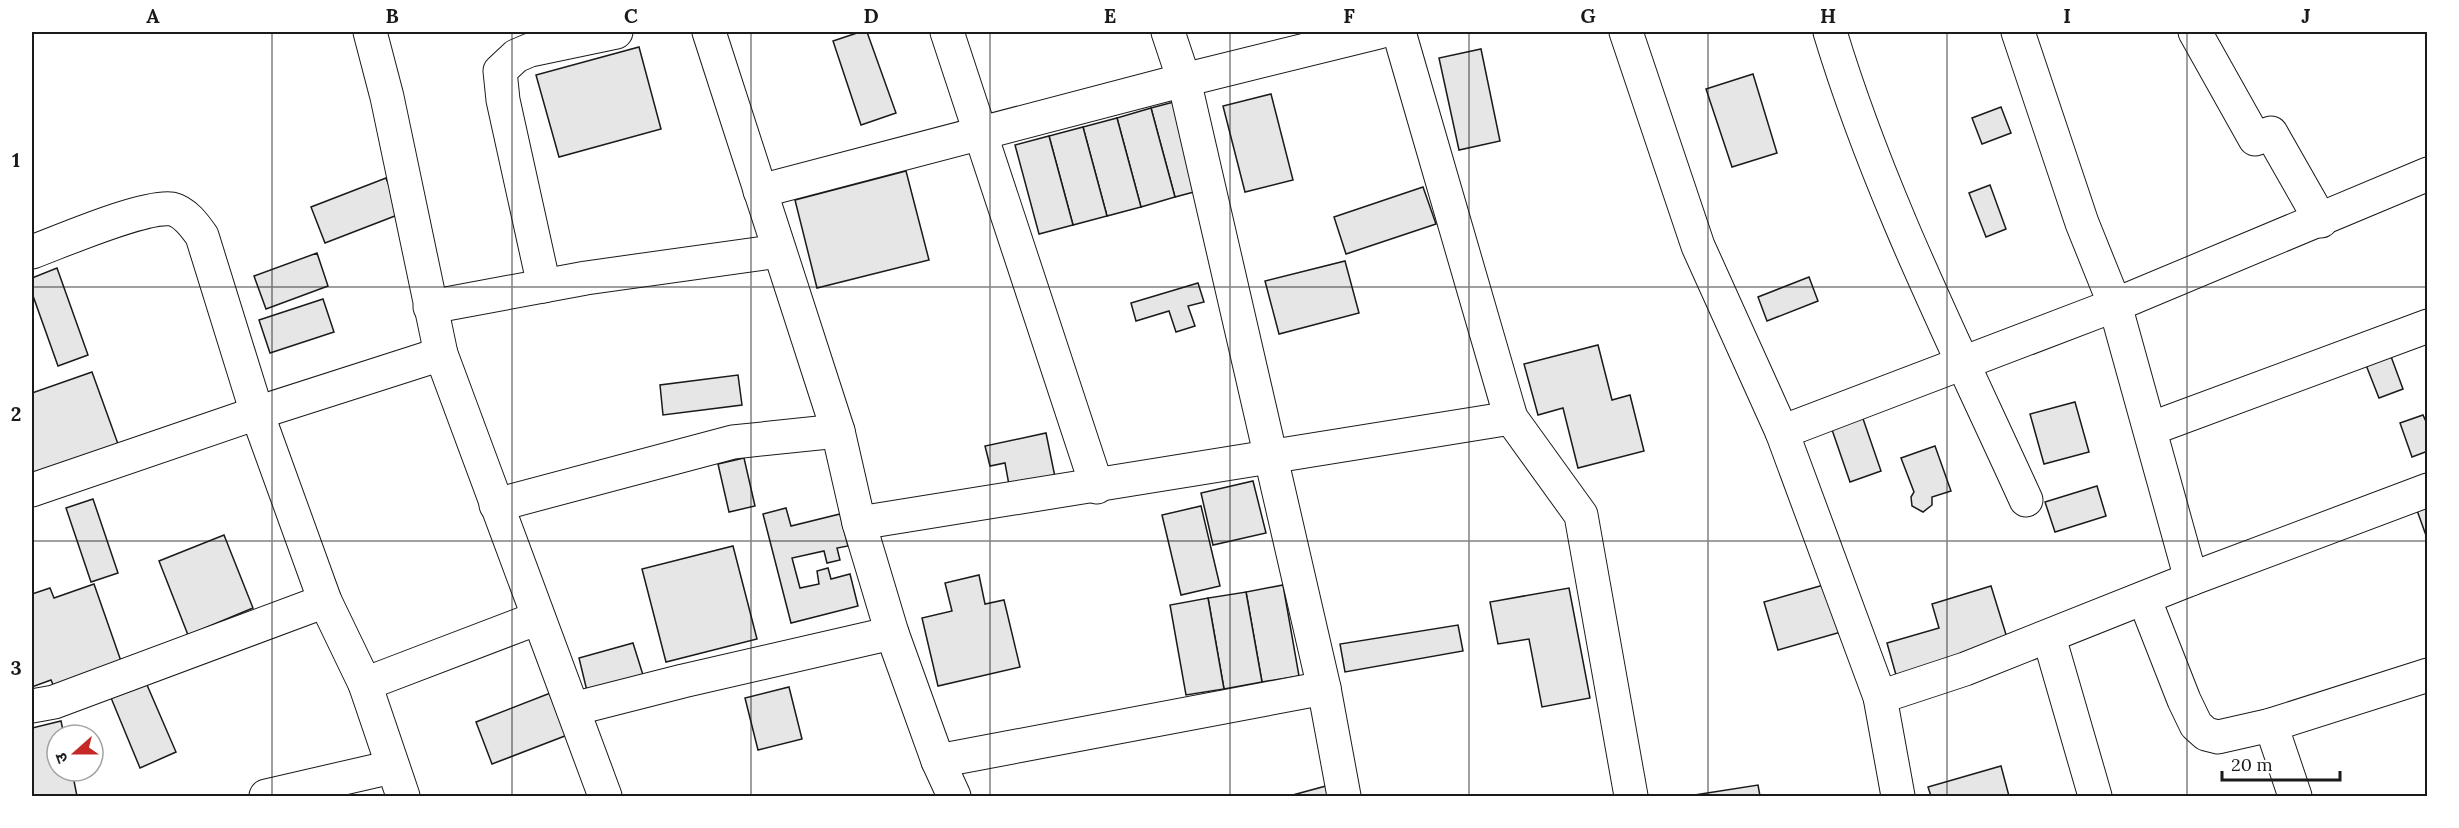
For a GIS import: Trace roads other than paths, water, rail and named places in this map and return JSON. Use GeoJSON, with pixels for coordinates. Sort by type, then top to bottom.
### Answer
{"type":"FeatureCollection","features":[{"type":"Feature","properties":{"kind":"street"},"geometry":{"type":"LineString","coordinates":[[370,32],[387,97],[441,354],[605,796]]}},
{"type":"Feature","properties":{"kind":"street"},"geometry":{"type":"LineString","coordinates":[[544,286],[503,100],[500,71],[516,56],[530,50],[616,32]]}},
{"type":"Feature","properties":{"kind":"street"},"geometry":{"type":"LineString","coordinates":[[709,32],[838,431],[859,523],[892,633],[938,761],[954,796]]}},
{"type":"Feature","properties":{"kind":"street"},"geometry":{"type":"LineString","coordinates":[[947,32],[982,132],[1097,487]]}},
{"type":"Feature","properties":{"kind":"street"},"geometry":{"type":"LineString","coordinates":[[1168,32],[1184,80],[1324,688],[1344,796]]}},
{"type":"Feature","properties":{"kind":"street"},"geometry":{"type":"LineString","coordinates":[[760,191],[1184,80],[1379,32]]}},
{"type":"Feature","properties":{"kind":"street"},"geometry":{"type":"LineString","coordinates":[[1399,32],[1511,418],[1581,515],[1631,796]]}},
{"type":"Feature","properties":{"kind":"street"},"geometry":{"type":"LineString","coordinates":[[1626,32],[1698,246],[1782,432],[1880,697],[1899,796]]}},
{"type":"Feature","properties":{"kind":"street"},"geometry":{"type":"LineString","coordinates":[[1830,32],[1884,188],[2026,500]]}},
{"type":"Feature","properties":{"kind":"street"},"geometry":{"type":"LineString","coordinates":[[2018,32],[2082,223],[2115,305],[2191,579]]}},
{"type":"Feature","properties":{"kind":"street"},"geometry":{"type":"LineString","coordinates":[[2195,32],[2255,139],[2271,133],[2321,220]]}},
{"type":"Feature","properties":{"kind":"street"},"geometry":{"type":"LineString","coordinates":[[1782,432],[2115,305],[2427,174]]}},
{"type":"Feature","properties":{"kind":"street"},"geometry":{"type":"LineString","coordinates":[[32,252],[145,211],[173,209],[192,221],[202,236],[258,413],[325,601],[365,684],[398,782],[266,796]]}},
{"type":"Feature","properties":{"kind":"street"},"geometry":{"type":"LineString","coordinates":[[430,307],[586,278],[779,251]]}},
{"type":"Feature","properties":{"kind":"street"},"geometry":{"type":"LineString","coordinates":[[2150,429],[2427,326]]}},
{"type":"Feature","properties":{"kind":"street"},"geometry":{"type":"LineString","coordinates":[[32,490],[441,354]]}},
{"type":"Feature","properties":{"kind":"street"},"geometry":{"type":"LineString","coordinates":[[859,523],[1097,487],[1270,456],[1511,418]]}},
{"type":"Feature","properties":{"kind":"street"},"geometry":{"type":"LineString","coordinates":[[496,505],[733,442],[838,431]]}},
{"type":"Feature","properties":{"kind":"street"},"geometry":{"type":"LineString","coordinates":[[1880,697],[1965,669],[2191,579],[2427,490]]}},
{"type":"Feature","properties":{"kind":"street"},"geometry":{"type":"LineString","coordinates":[[2144,598],[2184,700],[2196,725],[2206,734],[2218,737],[2271,725],[2427,675]]}},
{"type":"Feature","properties":{"kind":"street"},"geometry":{"type":"LineString","coordinates":[[32,706],[54,702],[325,601]]}},
{"type":"Feature","properties":{"kind":"street"},"geometry":{"type":"LineString","coordinates":[[365,684],[538,618]]}},
{"type":"Feature","properties":{"kind":"street"},"geometry":{"type":"LineString","coordinates":[[573,709],[682,681],[892,633]]}},
{"type":"Feature","properties":{"kind":"street"},"geometry":{"type":"LineString","coordinates":[[2049,637],[2095,796]]}},
{"type":"Feature","properties":{"kind":"street"},"geometry":{"type":"LineString","coordinates":[[938,761],[1324,688]]}},
{"type":"Feature","properties":{"kind":"street"},"geometry":{"type":"LineString","coordinates":[[2271,725],[2295,796]]}}]}
